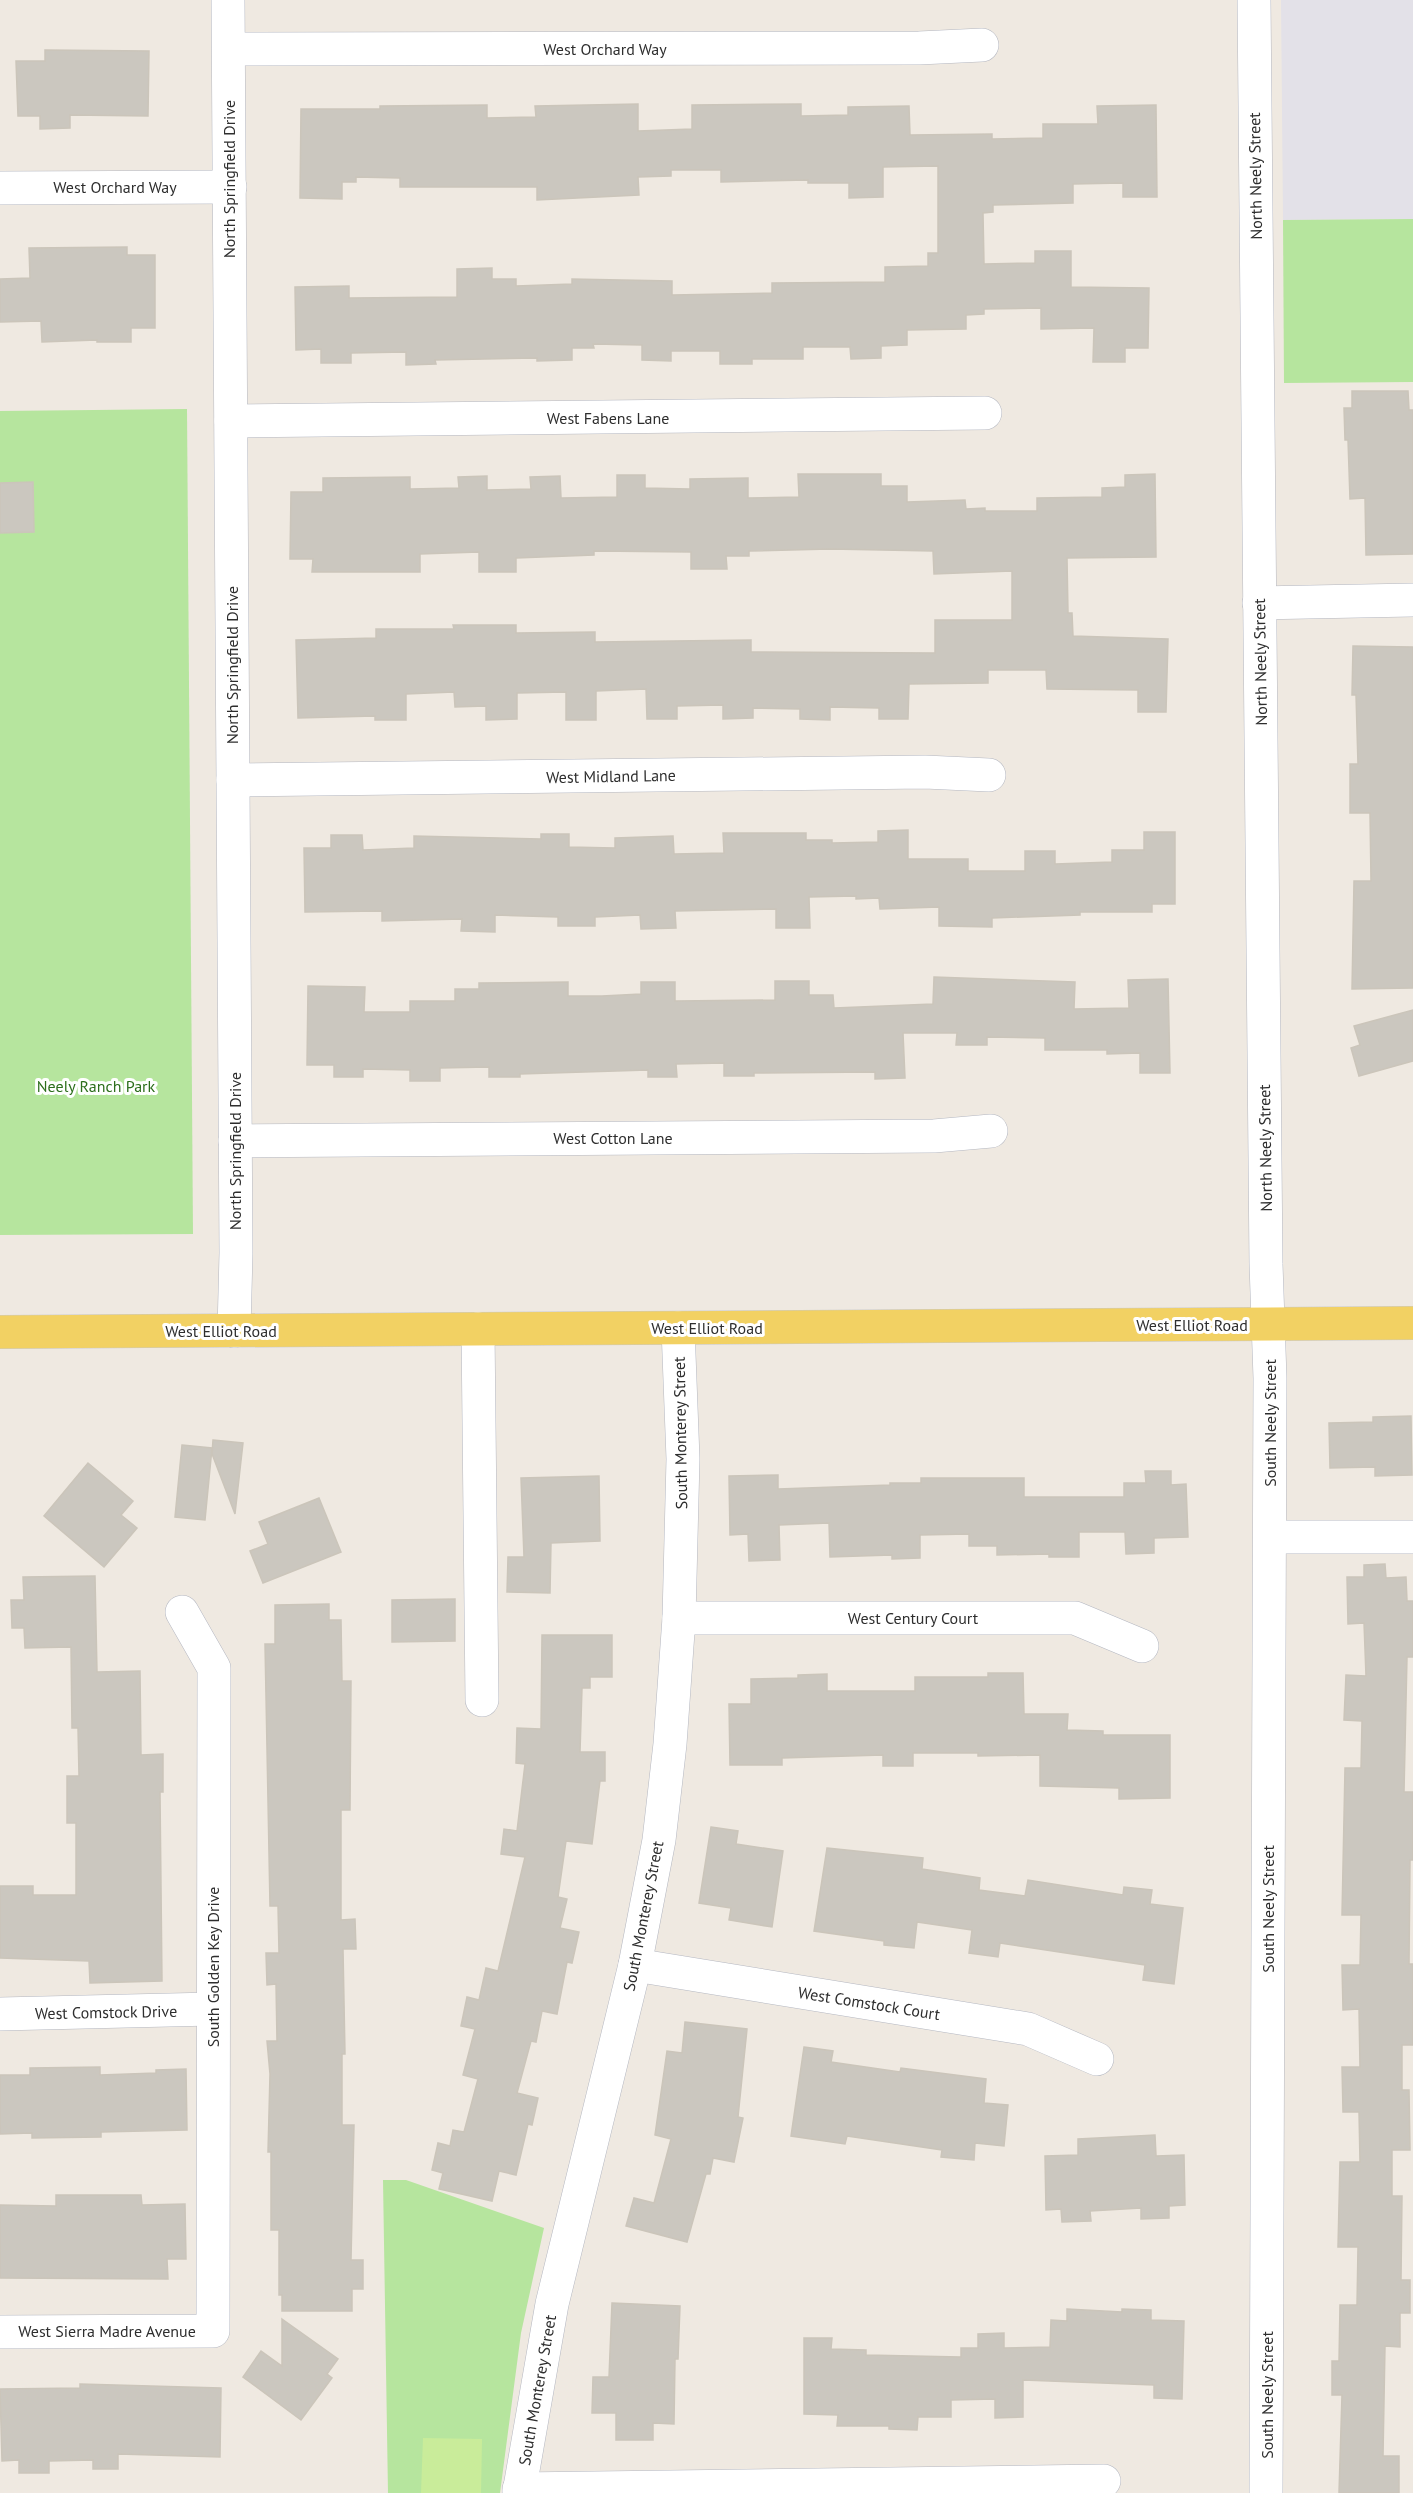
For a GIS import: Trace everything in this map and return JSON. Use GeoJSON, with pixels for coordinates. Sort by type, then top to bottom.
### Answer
{"type":"FeatureCollection","features":[{"type":"Feature","properties":{"kind":"main road","name":"West Elliot Road"},"geometry":{"type":"LineString","coordinates":[[0,1332],[1413,1323]]}},
{"type":"Feature","properties":{"kind":"street","name":"North Springfield Drive"},"geometry":{"type":"LineString","coordinates":[[228,0],[235,1141],[234,1331]]}},
{"type":"Feature","properties":{"kind":"street","name":"North Neely Street"},"geometry":{"type":"LineString","coordinates":[[1254,0],[1259,603],[1269,1324]]}},
{"type":"Feature","properties":{"kind":"street","name":"West Orchard Way"},"geometry":{"type":"LineString","coordinates":[[229,49],[919,48],[982,45]]}},
{"type":"Feature","properties":{"kind":"street","name":"West Orchard Way"},"geometry":{"type":"LineString","coordinates":[[0,188],[230,187]]}},
{"type":"Feature","properties":{"kind":"street","name":"West Fabens Lane"},"geometry":{"type":"LineString","coordinates":[[231,421],[985,413]]}},
{"type":"Feature","properties":{"kind":"street"},"geometry":{"type":"LineString","coordinates":[[1259,603],[1413,600]]}},
{"type":"Feature","properties":{"kind":"street","name":"West Midland Lane"},"geometry":{"type":"LineString","coordinates":[[233,780],[925,772],[989,775]]}},
{"type":"Feature","properties":{"kind":"street","name":"West Cotton Lane"},"geometry":{"type":"LineString","coordinates":[[235,1141],[934,1136],[991,1131]]}},
{"type":"Feature","properties":{"kind":"street","name":"South Neely Street"},"geometry":{"type":"LineString","coordinates":[[1266,2493],[1269,1324]]}},
{"type":"Feature","properties":{"kind":"street","name":"South Monterey Street"},"geometry":{"type":"LineString","coordinates":[[519,2491],[552,2304],[635,1965],[659,1840],[670,1744],[679,1618],[683,1459],[678,1328]]}},
{"type":"Feature","properties":{"kind":"street"},"geometry":{"type":"LineString","coordinates":[[478,1329],[482,1700]]}},
{"type":"Feature","properties":{"kind":"street"},"geometry":{"type":"LineString","coordinates":[[1270,1537],[1413,1537]]}},
{"type":"Feature","properties":{"kind":"street","name":"South Golden Key Drive"},"geometry":{"type":"LineString","coordinates":[[182,1612],[214,1668],[213,2331]]}},
{"type":"Feature","properties":{"kind":"street","name":"West Century Court"},"geometry":{"type":"LineString","coordinates":[[679,1618],[1075,1618],[1142,1646]]}},
{"type":"Feature","properties":{"kind":"street","name":"West Comstock Court"},"geometry":{"type":"LineString","coordinates":[[635,1965],[1028,2029],[1097,2059]]}},
{"type":"Feature","properties":{"kind":"street","name":"West Comstock Drive"},"geometry":{"type":"LineString","coordinates":[[0,2014],[212,2009]]}},
{"type":"Feature","properties":{"kind":"street","name":"West Sierra Madre Avenue"},"geometry":{"type":"LineString","coordinates":[[0,2332],[213,2331]]}},
{"type":"Feature","properties":{"kind":"street"},"geometry":{"type":"LineString","coordinates":[[519,2491],[1104,2481]]}},
{"type":"Feature","properties":{"kind":"shaded area"},"geometry":{"type":"Polygon","coordinates":[[[1281,0],[1413,0],[1413,219],[1283,220],[1281,0]]]}},
{"type":"Feature","properties":{"kind":"green space"},"geometry":{"type":"Polygon","coordinates":[[[1413,219],[1413,382],[1284,383],[1283,220],[1413,219]]]}},
{"type":"Feature","properties":{"kind":"green space","name":"Neely Ranch Park"},"geometry":{"type":"Polygon","coordinates":[[[187,409],[193,1234],[0,1235],[0,411],[187,409]]]}},
{"type":"Feature","properties":{"kind":"green space"},"geometry":{"type":"Polygon","coordinates":[[[383,2180],[406,2180],[544,2228],[521,2333],[500,2493],[388,2493],[383,2180]]]}},
{"type":"Feature","properties":{"kind":"green space"},"geometry":{"type":"Polygon","coordinates":[[[423,2438],[482,2439],[481,2493],[421,2493],[423,2438]]]}},
{"type":"Feature","properties":{"kind":"building"},"geometry":{"type":"Polygon","coordinates":[[[45,50],[149,51],[148,116],[70,115],[70,128],[40,129],[40,116],[18,116],[16,61],[45,61],[45,50]]]}},
{"type":"Feature","properties":{"kind":"building"},"geometry":{"type":"Polygon","coordinates":[[[638,104],[638,131],[692,129],[692,105],[801,104],[801,116],[848,115],[848,107],[909,106],[910,135],[992,134],[992,139],[1043,138],[1043,124],[1098,124],[1097,106],[1156,105],[1157,197],[1123,197],[1123,183],[1073,184],[1073,203],[993,205],[993,212],[983,213],[984,264],[1035,263],[1035,251],[1071,251],[1071,287],[1149,288],[1148,348],[1125,348],[1125,362],[1093,362],[1094,328],[1041,329],[1041,308],[984,309],[984,314],[966,315],[966,329],[907,330],[907,345],[881,346],[881,358],[851,359],[850,347],[803,347],[803,359],[752,359],[752,364],[720,364],[720,351],[671,351],[671,361],[642,360],[642,345],[593,344],[594,348],[572,348],[572,360],[537,361],[537,358],[435,360],[436,364],[406,365],[406,352],[351,353],[351,363],[321,363],[321,349],[296,350],[295,287],[349,286],[349,298],[457,297],[457,269],[492,268],[492,279],[516,279],[516,286],[572,284],[572,279],[672,281],[672,295],[772,293],[772,283],[885,282],[885,267],[928,266],[928,253],[938,253],[938,166],[883,167],[883,197],[849,198],[849,183],[808,183],[808,180],[721,182],[721,170],[671,170],[671,176],[638,177],[639,195],[537,200],[537,187],[400,187],[400,178],[356,177],[356,182],[342,182],[342,199],[300,198],[301,109],[487,105],[487,118],[536,117],[535,106],[638,104]]]}},
{"type":"Feature","properties":{"kind":"building"},"geometry":{"type":"Polygon","coordinates":[[[127,247],[127,255],[155,255],[155,328],[131,328],[131,342],[97,342],[97,340],[42,342],[41,321],[0,322],[0,279],[30,278],[29,248],[127,247]]]}},
{"type":"Feature","properties":{"kind":"building"},"geometry":{"type":"Polygon","coordinates":[[[1352,391],[1408,391],[1409,410],[1413,410],[1413,554],[1366,555],[1365,498],[1350,499],[1348,440],[1345,440],[1344,408],[1352,408],[1352,391]]]}},
{"type":"Feature","properties":{"kind":"building"},"geometry":{"type":"Polygon","coordinates":[[[798,474],[881,474],[881,486],[907,486],[907,502],[965,500],[966,509],[1037,511],[1037,498],[1102,497],[1102,488],[1125,487],[1125,475],[1155,474],[1156,557],[1067,558],[1068,613],[1072,613],[1073,636],[1168,639],[1166,712],[1138,712],[1138,690],[1047,689],[1046,670],[988,670],[988,683],[909,684],[908,719],[879,719],[879,708],[830,707],[830,720],[800,719],[800,709],[753,708],[753,718],[723,719],[723,705],[677,706],[677,719],[647,719],[646,689],[596,691],[596,720],[566,720],[566,692],[517,693],[517,719],[486,720],[486,706],[455,707],[454,692],[406,694],[406,720],[375,720],[375,716],[298,718],[296,640],[376,638],[376,629],[454,629],[453,625],[516,625],[516,633],[595,632],[595,642],[751,640],[751,652],[935,653],[935,620],[1012,620],[1012,571],[934,574],[933,551],[830,549],[749,551],[749,556],[726,556],[727,569],[691,569],[691,552],[594,551],[594,555],[516,558],[516,572],[479,572],[479,552],[420,554],[420,572],[312,572],[313,559],[290,559],[291,492],[323,492],[323,478],[410,477],[410,489],[459,488],[458,477],[487,476],[487,490],[531,489],[530,477],[560,476],[561,498],[617,497],[617,475],[645,475],[645,488],[690,489],[690,479],[748,478],[748,498],[799,497],[798,474]]]}},
{"type":"Feature","properties":{"kind":"building"},"geometry":{"type":"Polygon","coordinates":[[[33,482],[34,532],[0,533],[0,483],[33,482]]]}},
{"type":"Feature","properties":{"kind":"building"},"geometry":{"type":"Polygon","coordinates":[[[1353,646],[1413,647],[1413,988],[1352,989],[1354,881],[1371,881],[1370,813],[1350,813],[1350,764],[1358,764],[1356,695],[1352,695],[1353,646]]]}},
{"type":"Feature","properties":{"kind":"building"},"geometry":{"type":"Polygon","coordinates":[[[908,830],[908,859],[968,859],[968,871],[1025,871],[1025,851],[1055,851],[1055,864],[1112,862],[1112,850],[1144,850],[1144,832],[1175,832],[1175,904],[1152,904],[1152,912],[1080,912],[1080,915],[992,918],[992,927],[939,926],[939,907],[880,909],[879,898],[809,897],[810,928],[776,928],[776,909],[675,911],[676,928],[641,929],[640,915],[595,917],[595,926],[558,926],[558,917],[495,915],[495,932],[461,931],[462,919],[382,921],[382,911],[305,912],[304,848],[331,848],[331,835],[362,835],[363,850],[414,848],[414,836],[541,839],[541,834],[569,834],[569,847],[615,848],[615,838],[673,836],[674,854],[724,853],[723,833],[806,833],[806,840],[832,840],[832,843],[878,842],[878,831],[908,830]]]}},
{"type":"Feature","properties":{"kind":"building"},"geometry":{"type":"Polygon","coordinates":[[[934,977],[1075,982],[1074,1009],[1129,1008],[1128,980],[1168,979],[1170,1073],[1140,1073],[1140,1053],[1107,1054],[1107,1050],[1045,1050],[1045,1038],[987,1037],[987,1045],[956,1045],[957,1033],[903,1033],[905,1078],[875,1079],[875,1072],[754,1073],[754,1076],[724,1076],[724,1063],[676,1064],[677,1077],[648,1077],[648,1070],[489,1077],[489,1067],[440,1068],[440,1081],[410,1081],[410,1070],[363,1069],[363,1077],[334,1077],[334,1065],[307,1065],[308,986],[365,987],[364,1012],[410,1012],[410,1001],[455,1001],[455,989],[479,989],[479,983],[568,982],[568,996],[602,996],[641,994],[641,982],[675,982],[675,1001],[775,1000],[775,981],[809,981],[809,995],[833,995],[834,1008],[933,1004],[934,977]]]}},
{"type":"Feature","properties":{"kind":"building"},"geometry":{"type":"Polygon","coordinates":[[[1413,1010],[1413,1061],[1359,1076],[1351,1048],[1360,1045],[1354,1026],[1413,1010]]]}},
{"type":"Feature","properties":{"kind":"building"},"geometry":{"type":"Polygon","coordinates":[[[1411,1416],[1412,1475],[1375,1476],[1375,1467],[1330,1468],[1329,1423],[1373,1422],[1373,1417],[1411,1416]]]}},
{"type":"Feature","properties":{"kind":"building"},"geometry":{"type":"Polygon","coordinates":[[[213,1440],[243,1443],[235,1514],[212,1454],[213,1440]]]}},
{"type":"Feature","properties":{"kind":"building"},"geometry":{"type":"Polygon","coordinates":[[[182,1445],[212,1448],[205,1520],[175,1517],[182,1445]]]}},
{"type":"Feature","properties":{"kind":"building"},"geometry":{"type":"Polygon","coordinates":[[[88,1463],[133,1501],[121,1515],[137,1528],[104,1567],[44,1516],[88,1463]]]}},
{"type":"Feature","properties":{"kind":"building"},"geometry":{"type":"Polygon","coordinates":[[[1145,1471],[1171,1471],[1171,1485],[1186,1484],[1188,1537],[1154,1538],[1154,1553],[1126,1554],[1125,1532],[1079,1532],[1079,1557],[1049,1557],[1049,1554],[997,1555],[997,1546],[969,1546],[969,1534],[920,1535],[920,1558],[892,1559],[892,1555],[830,1557],[829,1523],[779,1525],[780,1560],[749,1561],[748,1534],[730,1535],[729,1476],[778,1475],[778,1489],[921,1483],[921,1478],[1024,1478],[1024,1497],[1124,1497],[1124,1483],[1146,1483],[1145,1471]]]}},
{"type":"Feature","properties":{"kind":"building"},"geometry":{"type":"Polygon","coordinates":[[[599,1476],[600,1541],[551,1543],[550,1593],[507,1592],[508,1557],[524,1557],[521,1478],[599,1476]]]}},
{"type":"Feature","properties":{"kind":"building"},"geometry":{"type":"Polygon","coordinates":[[[319,1498],[341,1552],[263,1583],[250,1551],[268,1544],[259,1522],[319,1498]]]}},
{"type":"Feature","properties":{"kind":"building"},"geometry":{"type":"Polygon","coordinates":[[[1385,1564],[1386,1578],[1406,1577],[1407,1601],[1413,1601],[1413,1657],[1407,1657],[1404,1792],[1413,1792],[1409,1964],[1413,1964],[1413,2045],[1402,2045],[1402,2090],[1409,2090],[1410,2150],[1392,2150],[1392,2196],[1402,2196],[1401,2280],[1410,2280],[1410,2313],[1400,2313],[1400,2347],[1385,2346],[1383,2456],[1399,2456],[1399,2493],[1339,2493],[1342,2395],[1332,2395],[1332,2361],[1339,2361],[1340,2305],[1357,2305],[1358,2247],[1338,2247],[1340,2162],[1360,2162],[1359,2112],[1343,2112],[1342,2067],[1360,2067],[1359,2009],[1343,2010],[1342,1965],[1360,1965],[1361,1915],[1342,1915],[1345,1768],[1361,1768],[1362,1721],[1344,1720],[1346,1675],[1366,1676],[1364,1623],[1348,1624],[1347,1577],[1364,1577],[1364,1565],[1385,1564]]]}},
{"type":"Feature","properties":{"kind":"building"},"geometry":{"type":"Polygon","coordinates":[[[95,1576],[97,1672],[140,1671],[141,1755],[163,1754],[163,1792],[160,1792],[162,1981],[90,1983],[89,1961],[0,1958],[0,1886],[33,1886],[33,1895],[76,1895],[76,1823],[67,1823],[67,1776],[79,1776],[78,1728],[72,1728],[71,1647],[25,1648],[24,1628],[12,1628],[11,1600],[24,1600],[23,1577],[95,1576]]]}},
{"type":"Feature","properties":{"kind":"building"},"geometry":{"type":"Polygon","coordinates":[[[455,1599],[455,1641],[392,1642],[392,1600],[455,1599]]]}},
{"type":"Feature","properties":{"kind":"building"},"geometry":{"type":"Polygon","coordinates":[[[329,1604],[329,1620],[341,1620],[342,1681],[351,1681],[350,1810],[341,1810],[341,1920],[355,1919],[356,1949],[343,1949],[345,2054],[342,2054],[342,2125],[354,2125],[351,2260],[363,2260],[363,2289],[352,2289],[352,2311],[282,2311],[282,2295],[279,2295],[279,2230],[271,2230],[271,2152],[268,2152],[270,2074],[267,2041],[277,2041],[276,1984],[267,1985],[266,1953],[279,1953],[278,1906],[270,1906],[265,1644],[275,1644],[275,1605],[329,1604]]]}},
{"type":"Feature","properties":{"kind":"building"},"geometry":{"type":"Polygon","coordinates":[[[542,1635],[612,1635],[612,1677],[590,1677],[590,1688],[582,1688],[580,1752],[605,1752],[605,1781],[600,1781],[592,1844],[566,1841],[558,1897],[567,1899],[560,1928],[579,1932],[572,1963],[567,1962],[557,2014],[542,2011],[536,2042],[531,2041],[517,2093],[538,2098],[532,2125],[528,2124],[516,2175],[499,2171],[492,2201],[439,2189],[443,2173],[432,2170],[438,2143],[450,2146],[453,2130],[464,2132],[478,2079],[463,2075],[475,2029],[461,2026],[467,1997],[479,2000],[486,1968],[498,1971],[525,1857],[501,1854],[504,1829],[517,1831],[525,1764],[516,1763],[517,1728],[541,1729],[542,1635]]]}},
{"type":"Feature","properties":{"kind":"building"},"geometry":{"type":"Polygon","coordinates":[[[988,1673],[1023,1673],[1024,1714],[1068,1714],[1067,1730],[1103,1731],[1103,1735],[1170,1735],[1170,1798],[1119,1799],[1119,1788],[1040,1786],[1040,1755],[978,1756],[978,1753],[913,1753],[913,1766],[883,1766],[883,1755],[782,1758],[782,1765],[730,1765],[729,1704],[751,1704],[751,1679],[798,1678],[798,1675],[827,1674],[827,1691],[915,1691],[915,1677],[988,1677],[988,1673]]]}},
{"type":"Feature","properties":{"kind":"building"},"geometry":{"type":"Polygon","coordinates":[[[711,1827],[738,1831],[736,1844],[783,1851],[772,1927],[729,1920],[731,1908],[699,1903],[711,1827]]]}},
{"type":"Feature","properties":{"kind":"building"},"geometry":{"type":"Polygon","coordinates":[[[827,1848],[923,1858],[922,1869],[980,1878],[979,1890],[1025,1896],[1028,1880],[1123,1895],[1124,1887],[1152,1890],[1150,1904],[1183,1908],[1174,1984],[1143,1980],[1145,1965],[1000,1943],[998,1957],[969,1953],[972,1930],[917,1922],[914,1948],[884,1945],[884,1941],[814,1931],[827,1848]]]}},
{"type":"Feature","properties":{"kind":"building"},"geometry":{"type":"Polygon","coordinates":[[[685,2022],[747,2029],[738,2117],[743,2118],[734,2162],[713,2158],[710,2174],[706,2174],[687,2242],[626,2226],[634,2198],[654,2203],[671,2139],[655,2135],[667,2051],[682,2053],[685,2022]]]}},
{"type":"Feature","properties":{"kind":"building"},"geometry":{"type":"Polygon","coordinates":[[[804,2047],[833,2051],[831,2062],[900,2072],[901,2068],[986,2079],[984,2103],[1008,2105],[1004,2146],[975,2143],[974,2160],[941,2157],[942,2150],[847,2136],[845,2144],[791,2136],[804,2047]]]}},
{"type":"Feature","properties":{"kind":"building"},"geometry":{"type":"Polygon","coordinates":[[[100,2067],[100,2075],[156,2073],[156,2070],[186,2069],[187,2130],[101,2132],[101,2137],[32,2138],[32,2133],[0,2134],[0,2075],[30,2075],[30,2068],[100,2067]]]}},
{"type":"Feature","properties":{"kind":"building"},"geometry":{"type":"Polygon","coordinates":[[[1155,2135],[1156,2156],[1184,2155],[1185,2205],[1169,2206],[1169,2218],[1141,2219],[1141,2208],[1090,2211],[1091,2221],[1062,2222],[1061,2209],[1046,2210],[1045,2156],[1078,2155],[1078,2139],[1155,2135]]]}},
{"type":"Feature","properties":{"kind":"building"},"geometry":{"type":"Polygon","coordinates":[[[56,2195],[141,2195],[142,2205],[185,2204],[186,2259],[167,2259],[168,2279],[0,2278],[0,2205],[56,2206],[56,2195]]]}},
{"type":"Feature","properties":{"kind":"building"},"geometry":{"type":"Polygon","coordinates":[[[612,2303],[680,2306],[678,2359],[675,2359],[674,2424],[653,2423],[653,2440],[616,2440],[616,2413],[592,2413],[593,2377],[609,2377],[612,2303]]]}},
{"type":"Feature","properties":{"kind":"building"},"geometry":{"type":"Polygon","coordinates":[[[1067,2309],[1122,2312],[1122,2309],[1151,2310],[1151,2320],[1184,2321],[1182,2399],[1154,2398],[1154,2385],[1023,2380],[1023,2417],[995,2418],[995,2399],[951,2400],[951,2417],[918,2417],[917,2430],[889,2429],[889,2426],[837,2426],[838,2415],[804,2414],[804,2338],[832,2338],[831,2349],[866,2350],[866,2355],[961,2357],[961,2348],[978,2348],[978,2334],[1004,2333],[1004,2348],[1050,2347],[1051,2320],[1067,2321],[1067,2309]]]}},
{"type":"Feature","properties":{"kind":"building"},"geometry":{"type":"Polygon","coordinates":[[[282,2319],[338,2359],[327,2374],[332,2378],[301,2420],[243,2377],[261,2351],[282,2366],[282,2319]]]}},
{"type":"Feature","properties":{"kind":"building"},"geometry":{"type":"Polygon","coordinates":[[[80,2384],[221,2388],[220,2457],[118,2454],[118,2469],[93,2469],[93,2460],[49,2461],[49,2473],[19,2473],[19,2460],[2,2461],[0,2389],[80,2388],[80,2384]]]}}]}
